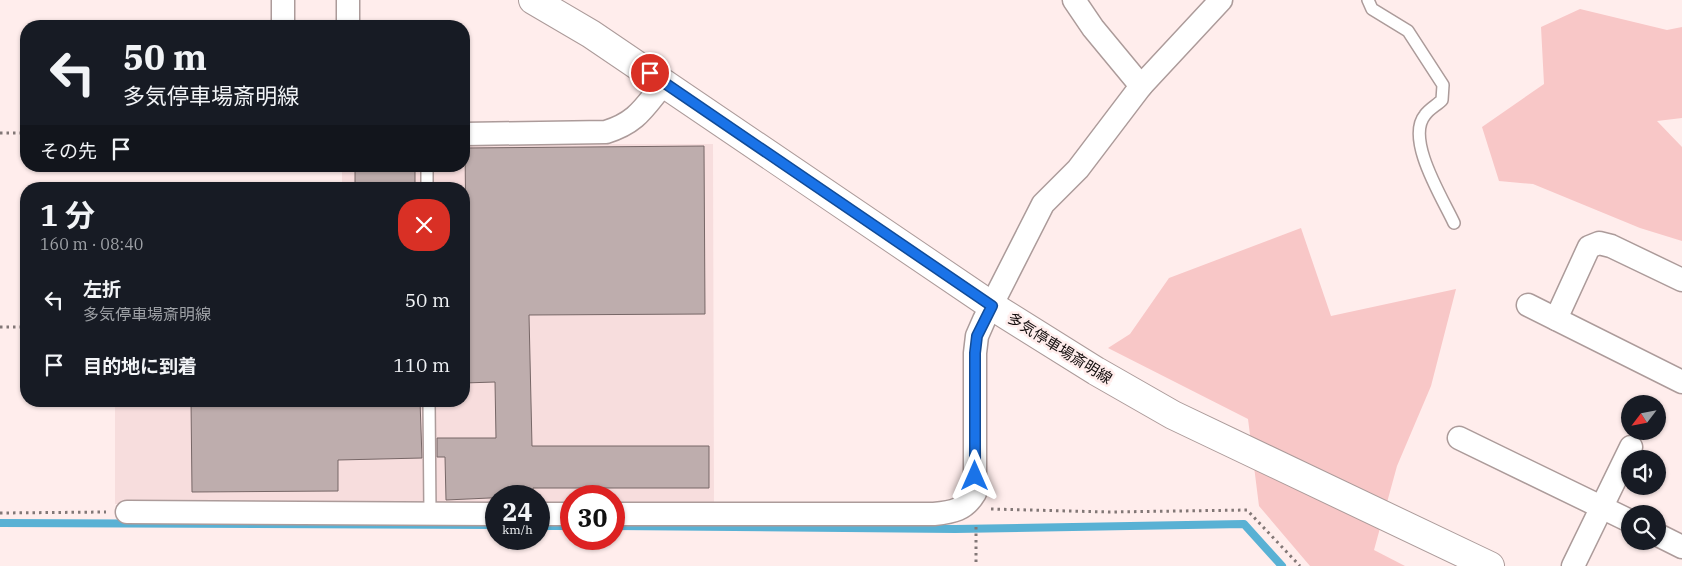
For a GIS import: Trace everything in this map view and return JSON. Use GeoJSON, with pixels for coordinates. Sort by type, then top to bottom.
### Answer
{"type":"FeatureCollection","features":[{"type":"Feature","properties":{"kind":"main road","name":"多気停車場斎明線"},"geometry":{"type":"LineString","coordinates":[[533,0],[591,34],[665,82],[992,306],[1096,371],[1173,415],[1490,566]]}},
{"type":"Feature","properties":{"kind":"street"},"geometry":{"type":"LineString","coordinates":[[283,0],[283,20]]}},
{"type":"Feature","properties":{"kind":"street"},"geometry":{"type":"LineString","coordinates":[[348,0],[348,20]]}},
{"type":"Feature","properties":{"kind":"street"},"geometry":{"type":"LineString","coordinates":[[1074,0],[1093,28],[1141,86]]}},
{"type":"Feature","properties":{"kind":"street"},"geometry":{"type":"LineString","coordinates":[[625,514],[934,514],[957,510],[965,506],[976,493],[975,353],[977,336],[1006,275],[1044,204],[1078,169],[1141,86],[1221,0]]}},
{"type":"Feature","properties":{"kind":"street"},"geometry":{"type":"LineString","coordinates":[[470,134],[606,132],[634,120],[665,82]]}},
{"type":"Feature","properties":{"kind":"street"},"geometry":{"type":"LineString","coordinates":[[1556,319],[1589,247],[1599,243],[1611,246],[1682,280]]}},
{"type":"Feature","properties":{"kind":"street"},"geometry":{"type":"LineString","coordinates":[[1528,305],[1682,382]]}},
{"type":"Feature","properties":{"kind":"street"},"geometry":{"type":"LineString","coordinates":[[1459,438],[1621,517]]}},
{"type":"Feature","properties":{"kind":"street"},"geometry":{"type":"LineString","coordinates":[[1572,566],[1631,447]]}},
{"type":"Feature","properties":{"kind":"street"},"geometry":{"type":"LineString","coordinates":[[127,512],[485,514]]}},
{"type":"Feature","properties":{"kind":"street"},"geometry":{"type":"LineString","coordinates":[[1666,539],[1682,547]]}},
{"type":"Feature","properties":{"kind":"lane"},"geometry":{"type":"LineString","coordinates":[[1368,0],[1372,9],[1408,31],[1443,85],[1442,100],[1424,116],[1419,135],[1423,158],[1454,223]]}},
{"type":"Feature","properties":{"kind":"lane"},"geometry":{"type":"LineString","coordinates":[[428,407],[430,513]]}},
{"type":"Feature","properties":{"kind":"path"},"geometry":{"type":"LineString","coordinates":[[0,133],[20,133]]}},
{"type":"Feature","properties":{"kind":"path"},"geometry":{"type":"LineString","coordinates":[[0,327],[20,327]]}},
{"type":"Feature","properties":{"kind":"path"},"geometry":{"type":"LineString","coordinates":[[985,509],[1109,512],[1247,510],[1300,566]]}},
{"type":"Feature","properties":{"kind":"path"},"geometry":{"type":"LineString","coordinates":[[0,513],[127,512]]}},
{"type":"Feature","properties":{"kind":"path"},"geometry":{"type":"LineString","coordinates":[[976,536],[976,566]]}},
{"type":"Feature","properties":{"kind":"shaded area"},"geometry":{"type":"Polygon","coordinates":[[[1580,9],[1667,30],[1682,27],[1682,118],[1657,121],[1682,147],[1682,241],[1640,228],[1533,184],[1499,181],[1482,127],[1544,84],[1541,27],[1580,9]]]}},
{"type":"Feature","properties":{"kind":"shaded area"},"geometry":{"type":"Polygon","coordinates":[[[470,144],[713,144],[714,506],[625,505],[625,485],[560,485],[560,505],[550,505],[550,485],[485,485],[485,505],[115,504],[115,407],[470,407],[470,182],[342,182],[342,172],[470,172],[470,144]]]}},
{"type":"Feature","properties":{"kind":"shaded area"},"geometry":{"type":"Polygon","coordinates":[[[1301,228],[1331,316],[1456,289],[1431,386],[1397,466],[1374,550],[1405,566],[1310,566],[1259,506],[1248,419],[1108,348],[1130,334],[1169,278],[1301,228]]]}},
{"type":"Feature","properties":{"kind":"building"},"geometry":{"type":"Polygon","coordinates":[[[704,146],[705,314],[529,315],[532,446],[709,446],[709,488],[625,488],[625,485],[560,485],[560,488],[550,488],[550,485],[485,485],[485,498],[446,500],[445,457],[437,457],[437,438],[496,438],[495,382],[470,383],[470,182],[465,182],[465,172],[470,172],[470,148],[704,146]]]}},
{"type":"Feature","properties":{"kind":"building"},"geometry":{"type":"Polygon","coordinates":[[[355,172],[415,172],[415,182],[355,182],[355,172]]]}},
{"type":"Feature","properties":{"kind":"building"},"geometry":{"type":"Polygon","coordinates":[[[191,407],[420,407],[422,458],[338,460],[338,491],[192,492],[191,407]]]}},
{"type":"Feature","properties":{"kind":"waterway"},"geometry":{"type":"LineString","coordinates":[[0,523],[485,525]]}},
{"type":"Feature","properties":{"kind":"waterway"},"geometry":{"type":"LineString","coordinates":[[625,526],[955,529],[1244,524],[1282,566]]}},
{"type":"Feature","properties":{"kind":"waterway"},"geometry":{"type":"LineString","coordinates":[[550,526],[560,526]]}},
{"type":"Feature","properties":{"kind":"route"},"geometry":{"type":"LineString","coordinates":[[650,73],[895,238],[992,306],[977,336],[975,353],[975,476]]}}]}
